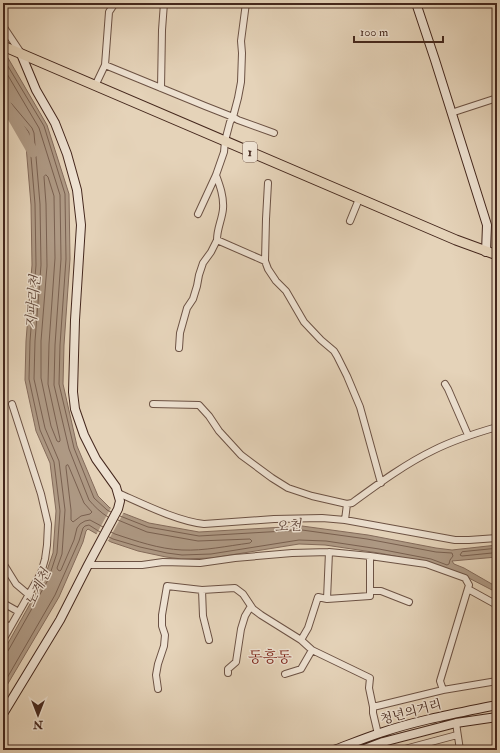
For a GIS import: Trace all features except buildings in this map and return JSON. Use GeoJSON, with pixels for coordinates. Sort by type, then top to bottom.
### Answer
{"type":"FeatureCollection","features":[{"type":"Feature","properties":{"kind":"main road","name":"1"},"geometry":{"type":"LineString","coordinates":[[3,46],[359,199],[456,240],[497,255]]}},
{"type":"Feature","properties":{"kind":"street"},"geometry":{"type":"LineString","coordinates":[[95,86],[105,65],[109,12],[115,3]]}},
{"type":"Feature","properties":{"kind":"street"},"geometry":{"type":"LineString","coordinates":[[161,88],[164,3]]}},
{"type":"Feature","properties":{"kind":"street"},"geometry":{"type":"LineString","coordinates":[[198,214],[216,175],[224,152],[225,141],[230,122],[233,117],[241,82],[241,41],[246,3]]}},
{"type":"Feature","properties":{"kind":"street"},"geometry":{"type":"LineString","coordinates":[[416,3],[486,225],[486,252]]}},
{"type":"Feature","properties":{"kind":"street"},"geometry":{"type":"LineString","coordinates":[[3,26],[21,54],[36,90],[58,130],[67,154],[77,190],[81,225],[75,320],[73,392],[75,409],[84,435],[96,459],[116,487],[120,501],[118,509],[88,565],[3,714]]}},
{"type":"Feature","properties":{"kind":"street"},"geometry":{"type":"LineString","coordinates":[[105,65],[238,120],[274,133]]}},
{"type":"Feature","properties":{"kind":"street"},"geometry":{"type":"LineString","coordinates":[[451,113],[497,98]]}},
{"type":"Feature","properties":{"kind":"street"},"geometry":{"type":"LineString","coordinates":[[179,348],[180,333],[187,308],[193,299],[198,286],[199,275],[203,263],[217,240],[217,232],[223,209],[222,192],[216,175]]}},
{"type":"Feature","properties":{"kind":"street"},"geometry":{"type":"LineString","coordinates":[[268,183],[265,261],[268,269],[286,292],[304,322],[334,351],[348,376],[360,407],[381,483]]}},
{"type":"Feature","properties":{"kind":"street"},"geometry":{"type":"LineString","coordinates":[[350,221],[359,199]]}},
{"type":"Feature","properties":{"kind":"street"},"geometry":{"type":"LineString","coordinates":[[217,240],[265,261]]}},
{"type":"Feature","properties":{"kind":"street"},"geometry":{"type":"LineString","coordinates":[[445,384],[468,435]]}},
{"type":"Feature","properties":{"kind":"street"},"geometry":{"type":"LineString","coordinates":[[3,640],[29,598],[41,573],[47,545],[48,524],[41,494],[12,404]]}},
{"type":"Feature","properties":{"kind":"street"},"geometry":{"type":"LineString","coordinates":[[153,404],[199,405],[209,416],[218,431],[241,455],[272,478],[288,488],[312,496],[347,504],[352,503],[408,464],[434,450],[468,435],[497,426]]}},
{"type":"Feature","properties":{"kind":"street"},"geometry":{"type":"LineString","coordinates":[[118,493],[171,515],[204,524],[274,519],[322,518],[345,520],[455,540],[497,538]]}},
{"type":"Feature","properties":{"kind":"street"},"geometry":{"type":"LineString","coordinates":[[345,520],[347,504]]}},
{"type":"Feature","properties":{"kind":"street"},"geometry":{"type":"LineString","coordinates":[[88,565],[142,565],[163,562],[200,563],[279,554],[329,552],[426,564],[465,578],[469,585],[440,681],[443,690]]}},
{"type":"Feature","properties":{"kind":"street"},"geometry":{"type":"LineString","coordinates":[[327,599],[329,552]]}},
{"type":"Feature","properties":{"kind":"street"},"geometry":{"type":"LineString","coordinates":[[301,640],[308,628],[318,597],[327,599],[370,596],[370,556]]}},
{"type":"Feature","properties":{"kind":"street"},"geometry":{"type":"LineString","coordinates":[[3,563],[16,584],[29,598]]}},
{"type":"Feature","properties":{"kind":"street"},"geometry":{"type":"LineString","coordinates":[[158,689],[156,675],[164,646],[165,635],[162,626],[162,614],[167,586],[202,590],[234,588],[243,594],[251,606],[261,615],[301,640],[312,650],[370,678],[369,688],[378,734]]}},
{"type":"Feature","properties":{"kind":"street"},"geometry":{"type":"LineString","coordinates":[[468,589],[497,605]]}},
{"type":"Feature","properties":{"kind":"street"},"geometry":{"type":"LineString","coordinates":[[202,590],[203,616],[209,640]]}},
{"type":"Feature","properties":{"kind":"street"},"geometry":{"type":"LineString","coordinates":[[370,591],[381,591],[409,602]]}},
{"type":"Feature","properties":{"kind":"street"},"geometry":{"type":"LineString","coordinates":[[3,603],[19,612]]}},
{"type":"Feature","properties":{"kind":"street"},"geometry":{"type":"LineString","coordinates":[[228,673],[228,669],[236,662],[237,648],[243,622],[251,606]]}},
{"type":"Feature","properties":{"kind":"street"},"geometry":{"type":"LineString","coordinates":[[3,623],[10,627]]}},
{"type":"Feature","properties":{"kind":"street"},"geometry":{"type":"LineString","coordinates":[[285,674],[301,669],[312,650]]}},
{"type":"Feature","properties":{"kind":"street"},"geometry":{"type":"LineString","coordinates":[[373,707],[443,690],[497,681]]}},
{"type":"Feature","properties":{"kind":"street","name":"청년의거리"},"geometry":{"type":"LineString","coordinates":[[334,750],[378,734],[415,723],[497,705]]}},
{"type":"Feature","properties":{"kind":"street","name":"청년의거리"},"geometry":{"type":"LineString","coordinates":[[362,750],[383,742],[456,724],[497,717]]}},
{"type":"Feature","properties":{"kind":"street"},"geometry":{"type":"LineString","coordinates":[[456,724],[460,750]]}},
{"type":"Feature","properties":{"kind":"street"},"geometry":{"type":"LineString","coordinates":[[401,750],[457,736]]}},
{"type":"Feature","properties":{"kind":"water"},"geometry":{"type":"Polygon","coordinates":[[[3,51],[47,125],[69,194],[70,259],[63,384],[77,446],[98,496],[110,508],[149,523],[199,532],[302,526],[368,535],[452,550],[497,545],[497,557],[452,561],[454,564],[497,587],[497,594],[463,575],[430,563],[379,553],[325,545],[299,544],[212,558],[182,559],[138,551],[111,542],[88,529],[59,597],[3,692],[3,652],[44,579],[53,553],[56,511],[50,463],[36,431],[25,380],[26,341],[32,265],[31,205],[25,134],[3,107],[3,51]]]}},
{"type":"Feature","properties":{"kind":"pier"},"geometry":{"type":"Polygon","coordinates":[[[112,506],[124,512],[108,541],[96,535],[112,506]]]}},
{"type":"Feature","properties":{"kind":"waterway","name":"지파리천"},"geometry":{"type":"LineString","coordinates":[[3,100],[33,152]]}},
{"type":"Feature","properties":{"kind":"railway"},"geometry":{"type":"LineString","coordinates":[[483,3],[497,11]]}},
{"type":"Feature","properties":{"kind":"district","name":"동흥동"},"geometry":{"type":"Point","coordinates":[270,657]}},
{"type":"Feature","properties":{"kind":"water label","name":"오천"},"geometry":{"type":"Point","coordinates":[288,526]}},
{"type":"Feature","properties":{"kind":"water label","name":"노계천"},"geometry":{"type":"Point","coordinates":[38,588]}}]}
